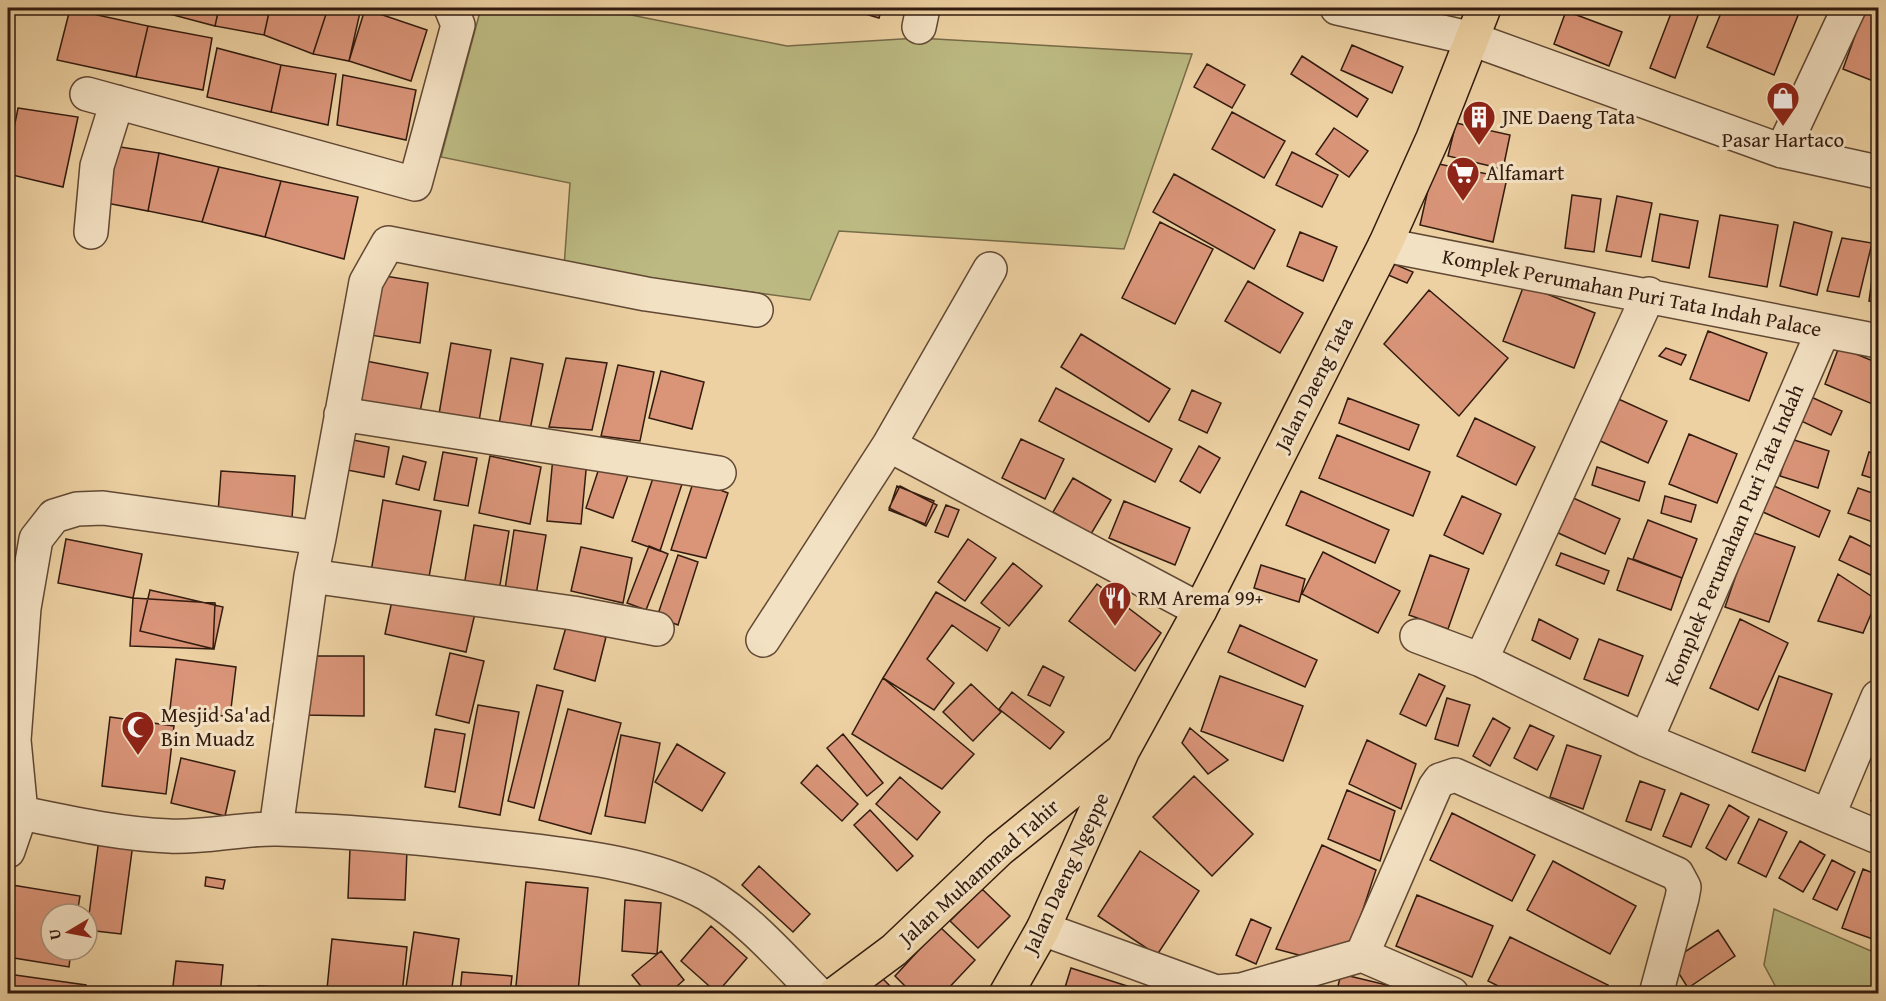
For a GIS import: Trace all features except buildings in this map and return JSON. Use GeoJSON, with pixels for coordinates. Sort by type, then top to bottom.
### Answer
{"type":"FeatureCollection","features":[{"type":"Feature","properties":{"kind":"main road","name":"Jalan Daeng Tata"},"geometry":{"type":"LineString","coordinates":[[1123,750],[1200,610],[1385,245],[1433,138],[1469,38],[1484,8]]}},
{"type":"Feature","properties":{"kind":"main road","name":"Jalan Daeng Ngeppe"},"geometry":{"type":"LineString","coordinates":[[1006,993],[1043,929],[1123,750]]}},
{"type":"Feature","properties":{"kind":"main road","name":"Jalan Muhammad Tahir"},"geometry":{"type":"LineString","coordinates":[[835,993],[894,950],[999,850],[1123,750]]}},
{"type":"Feature","properties":{"kind":"street"},"geometry":{"type":"LineString","coordinates":[[91,232],[102,98],[415,184],[458,25],[451,8]]}},
{"type":"Feature","properties":{"kind":"street"},"geometry":{"type":"LineString","coordinates":[[1337,8],[1469,38],[1782,151],[1878,172]]}},
{"type":"Feature","properties":{"kind":"street"},"geometry":{"type":"LineString","coordinates":[[1782,151],[1849,8]]}},
{"type":"Feature","properties":{"kind":"street"},"geometry":{"type":"LineString","coordinates":[[276,829],[311,576],[366,282],[388,243],[646,294],[756,310]]}},
{"type":"Feature","properties":{"kind":"street","name":"Komplek Perumahan Puri Tata Indah Palace"},"geometry":{"type":"LineString","coordinates":[[1385,245],[1649,294],[1878,341]]}},
{"type":"Feature","properties":{"kind":"street"},"geometry":{"type":"LineString","coordinates":[[763,640],[889,445],[990,270]]}},
{"type":"Feature","properties":{"kind":"street"},"geometry":{"type":"LineString","coordinates":[[1481,660],[1649,294]]}},
{"type":"Feature","properties":{"kind":"street","name":"Komplek Perumahan Puri Tata Indah"},"geometry":{"type":"LineString","coordinates":[[1646,740],[1823,331]]}},
{"type":"Feature","properties":{"kind":"street"},"geometry":{"type":"LineString","coordinates":[[341,414],[719,472]]}},
{"type":"Feature","properties":{"kind":"street"},"geometry":{"type":"LineString","coordinates":[[889,445],[1200,610]]}},
{"type":"Feature","properties":{"kind":"street"},"geometry":{"type":"LineString","coordinates":[[8,851],[21,813],[11,739],[24,608],[36,539],[54,516],[77,509],[103,508],[319,538]]}},
{"type":"Feature","properties":{"kind":"street"},"geometry":{"type":"LineString","coordinates":[[311,576],[573,613],[657,630]]}},
{"type":"Feature","properties":{"kind":"street"},"geometry":{"type":"LineString","coordinates":[[1417,636],[1481,660],[1646,740],[1878,837]]}},
{"type":"Feature","properties":{"kind":"street"},"geometry":{"type":"LineString","coordinates":[[1828,816],[1878,697]]}},
{"type":"Feature","properties":{"kind":"street"},"geometry":{"type":"LineString","coordinates":[[1362,955],[1435,787],[1440,780],[1455,775],[1677,874],[1684,886],[1682,898],[1656,993]]}},
{"type":"Feature","properties":{"kind":"street"},"geometry":{"type":"LineString","coordinates":[[21,813],[86,827],[170,836],[276,829],[362,834],[571,855],[667,878],[705,893],[738,916],[819,993]]}},
{"type":"Feature","properties":{"kind":"street"},"geometry":{"type":"LineString","coordinates":[[1043,929],[1224,993],[1362,955],[1452,993]]}},
{"type":"Feature","properties":{"kind":"shaded area"},"geometry":{"type":"Polygon","coordinates":[[[481,8],[596,8],[787,46],[918,38],[1192,54],[1124,249],[839,231],[810,300],[564,267],[570,183],[441,157],[481,8]]]}},
{"type":"Feature","properties":{"kind":"shaded area"},"geometry":{"type":"Polygon","coordinates":[[[1774,909],[1878,954],[1878,993],[1779,993],[1764,965],[1774,909]]]}},
{"type":"Feature","properties":{"kind":"place","name":"Pasar Hartaco"},"geometry":{"type":"Point","coordinates":[1783,127]}},
{"type":"Feature","properties":{"kind":"place","name":"JNE Daeng Tata"},"geometry":{"type":"Point","coordinates":[1479,146]}},
{"type":"Feature","properties":{"kind":"place","name":"Alfamart"},"geometry":{"type":"Point","coordinates":[1463,202]}},
{"type":"Feature","properties":{"kind":"place","name":"RM Arema 99+"},"geometry":{"type":"Point","coordinates":[1115,627]}},
{"type":"Feature","properties":{"kind":"place","name":"Mesjid Sa'ad Bin Muadz"},"geometry":{"type":"Point","coordinates":[138,756]}}]}
